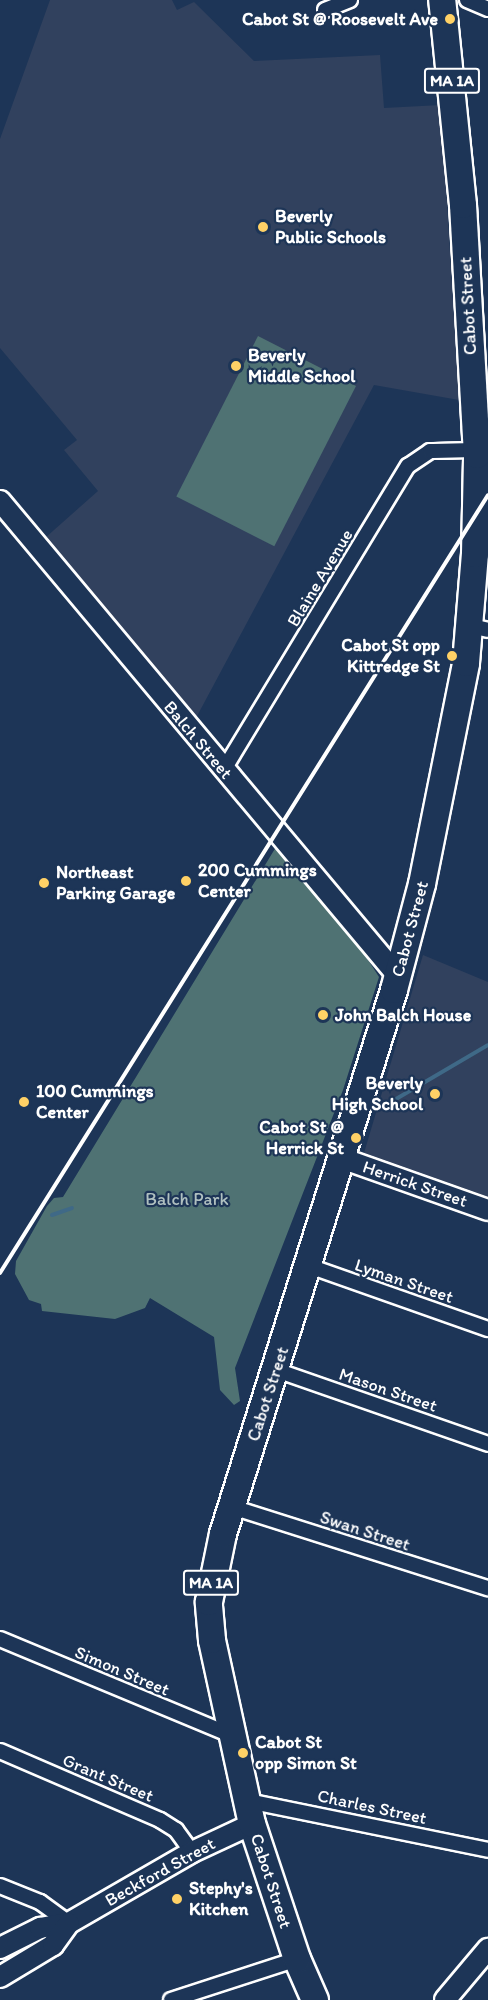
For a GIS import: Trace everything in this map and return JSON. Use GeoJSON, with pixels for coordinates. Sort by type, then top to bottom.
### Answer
{"type":"FeatureCollection","features":[{"type":"Feature","properties":{"kind":"highway","name":"Cabot Street"},"geometry":{"type":"LineString","coordinates":[[315,2000],[297,1959],[250,1813],[231,1735],[212,1640],[209,1602],[218,1552],[398,976],[437,818],[479,628],[482,524],[463,205],[442,0]]}},
{"type":"Feature","properties":{"kind":"street"},"geometry":{"type":"LineString","coordinates":[[325,10],[351,0]]}},
{"type":"Feature","properties":{"kind":"street"},"geometry":{"type":"LineString","coordinates":[[467,0],[488,9]]}},
{"type":"Feature","properties":{"kind":"street","name":"Blaine Avenue"},"geometry":{"type":"LineString","coordinates":[[224,771],[408,466],[430,452],[477,450]]}},
{"type":"Feature","properties":{"kind":"street","name":"Balch Street"},"geometry":{"type":"LineString","coordinates":[[0,501],[398,976]]}},
{"type":"Feature","properties":{"kind":"street","name":"Herrick Street"},"geometry":{"type":"LineString","coordinates":[[341,1158],[488,1210]]}},
{"type":"Feature","properties":{"kind":"street","name":"Lyman Street"},"geometry":{"type":"LineString","coordinates":[[309,1266],[488,1329]]}},
{"type":"Feature","properties":{"kind":"street","name":"Mason Street"},"geometry":{"type":"LineString","coordinates":[[276,1370],[488,1444]]}},
{"type":"Feature","properties":{"kind":"street","name":"Swan Street"},"geometry":{"type":"LineString","coordinates":[[232,1507],[488,1588]]}},
{"type":"Feature","properties":{"kind":"street","name":"Simon Street"},"geometry":{"type":"LineString","coordinates":[[0,1639],[231,1735]]}},
{"type":"Feature","properties":{"kind":"street","name":"Grant Street"},"geometry":{"type":"LineString","coordinates":[[0,1751],[160,1820],[176,1830],[192,1852]]}},
{"type":"Feature","properties":{"kind":"street","name":"Charles Street"},"geometry":{"type":"LineString","coordinates":[[250,1813],[488,1850]]}},
{"type":"Feature","properties":{"kind":"street","name":"Beckford Street"},"geometry":{"type":"LineString","coordinates":[[0,1948],[40,1928],[69,1923],[192,1852],[250,1813]]}},
{"type":"Feature","properties":{"kind":"street"},"geometry":{"type":"LineString","coordinates":[[0,1886],[40,1902],[69,1923]]}},
{"type":"Feature","properties":{"kind":"street","name":"Beckford Street"},"geometry":{"type":"LineString","coordinates":[[0,1977],[52,1945],[69,1923]]}},
{"type":"Feature","properties":{"kind":"street"},"geometry":{"type":"LineString","coordinates":[[445,2000],[488,1949]]}},
{"type":"Feature","properties":{"kind":"street"},"geometry":{"type":"LineString","coordinates":[[171,2000],[297,1959]]}},
{"type":"Feature","properties":{"kind":"shaded area","name":"Beverly Middle School"},"geometry":{"type":"Polygon","coordinates":[[[50,0],[172,0],[177,10],[194,2],[254,61],[380,55],[384,108],[441,105],[459,400],[374,385],[196,718],[45,538],[98,491],[64,450],[77,440],[0,348],[0,139],[50,0]]]}},
{"type":"Feature","properties":{"kind":"shaded area","name":"Beverly High School"},"geometry":{"type":"Polygon","coordinates":[[[423,955],[488,982],[488,1197],[364,1153],[423,955]]]}},
{"type":"Feature","properties":{"kind":"green space"},"geometry":{"type":"Polygon","coordinates":[[[258,336],[356,386],[274,546],[176,496],[258,336]]]}},
{"type":"Feature","properties":{"kind":"green space","name":"Balch Park"},"geometry":{"type":"Polygon","coordinates":[[[276,847],[356,941],[379,977],[343,1090],[235,1368],[240,1401],[234,1405],[220,1390],[214,1337],[150,1298],[145,1308],[115,1319],[42,1311],[41,1304],[29,1300],[15,1274],[16,1261],[47,1206],[54,1198],[63,1197],[276,847]]]}},
{"type":"Feature","properties":{"kind":"waterway"},"geometry":{"type":"LineString","coordinates":[[379,1109],[488,1045]]}},
{"type":"Feature","properties":{"kind":"waterway"},"geometry":{"type":"LineString","coordinates":[[52,1215],[72,1208]]}},
{"type":"Feature","properties":{"kind":"railway"},"geometry":{"type":"LineString","coordinates":[[0,1273],[488,495]]}},
{"type":"Feature","properties":{"kind":"place","name":"Cabot St @ Roosevelt Ave"},"geometry":{"type":"Point","coordinates":[450,19]}},
{"type":"Feature","properties":{"kind":"place","name":"Beverly Public Schools"},"geometry":{"type":"Point","coordinates":[263,227]}},
{"type":"Feature","properties":{"kind":"place","name":"Beverly Middle School"},"geometry":{"type":"Point","coordinates":[236,366]}},
{"type":"Feature","properties":{"kind":"place","name":"Cabot St opp Kittredge St"},"geometry":{"type":"Point","coordinates":[452,656]}},
{"type":"Feature","properties":{"kind":"place","name":"200 Cummings Center"},"geometry":{"type":"Point","coordinates":[186,881]}},
{"type":"Feature","properties":{"kind":"place","name":"Northeast Parking Garage"},"geometry":{"type":"Point","coordinates":[44,883]}},
{"type":"Feature","properties":{"kind":"place","name":"John Balch House"},"geometry":{"type":"Point","coordinates":[323,1015]}},
{"type":"Feature","properties":{"kind":"place","name":"Beverly High School"},"geometry":{"type":"Point","coordinates":[435,1094]}},
{"type":"Feature","properties":{"kind":"place","name":"100 Cummings Center"},"geometry":{"type":"Point","coordinates":[24,1102]}},
{"type":"Feature","properties":{"kind":"place","name":"Cabot St @ Herrick St"},"geometry":{"type":"Point","coordinates":[356,1138]}},
{"type":"Feature","properties":{"kind":"place","name":"Cabot St opp Simon St"},"geometry":{"type":"Point","coordinates":[243,1753]}},
{"type":"Feature","properties":{"kind":"place","name":"Stephy's Kitchen"},"geometry":{"type":"Point","coordinates":[177,1899]}}]}
